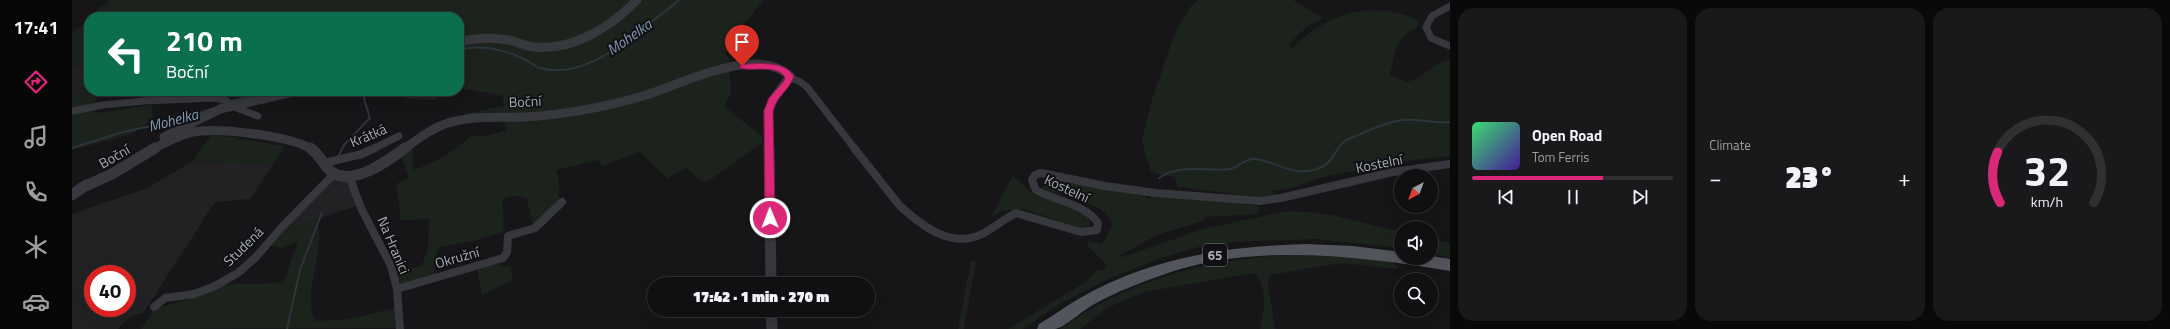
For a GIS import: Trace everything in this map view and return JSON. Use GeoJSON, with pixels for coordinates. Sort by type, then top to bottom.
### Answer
{"type":"FeatureCollection","features":[{"type":"Feature","properties":{"kind":"main road","name":"65"},"geometry":{"type":"LineString","coordinates":[[1044,329],[1090,300],[1117,286],[1168,267],[1204,257],[1252,250],[1293,248],[1394,256]]}},
{"type":"Feature","properties":{"kind":"main road"},"geometry":{"type":"LineString","coordinates":[[1438,263],[1450,265]]}},
{"type":"Feature","properties":{"kind":"street"},"geometry":{"type":"LineString","coordinates":[[464,41],[491,38],[539,48],[564,45],[603,27],[628,9],[637,0]]}},
{"type":"Feature","properties":{"kind":"street"},"geometry":{"type":"LineString","coordinates":[[1450,6],[1432,16],[1426,27],[1433,39],[1450,46]]}},
{"type":"Feature","properties":{"kind":"street","name":"Boční"},"geometry":{"type":"LineString","coordinates":[[81,188],[96,183],[183,135],[204,130],[292,141],[307,146],[318,152],[330,172],[349,176],[374,168],[423,134],[455,120],[477,117],[522,117],[562,114],[652,93],[687,79],[730,68],[756,65],[775,67],[787,72],[790,78]]}},
{"type":"Feature","properties":{"kind":"street"},"geometry":{"type":"LineString","coordinates":[[771,277],[768,111],[772,100],[790,78]]}},
{"type":"Feature","properties":{"kind":"street","name":"Kostelní"},"geometry":{"type":"LineString","coordinates":[[790,78],[799,81],[807,87],[900,206],[909,215],[932,231],[962,239],[981,234],[1016,213],[1032,215],[1086,233],[1097,230],[1099,226],[1098,220],[1091,214],[1036,190],[1032,180],[1035,175],[1041,173],[1105,186],[1156,193],[1260,201],[1281,198],[1393,172],[1450,164]]}},
{"type":"Feature","properties":{"kind":"street"},"geometry":{"type":"LineString","coordinates":[[72,195],[81,188],[184,126],[209,113],[230,103],[269,96]]}},
{"type":"Feature","properties":{"kind":"street"},"geometry":{"type":"LineString","coordinates":[[72,111],[103,105],[144,101],[178,101],[215,98],[258,116]]}},
{"type":"Feature","properties":{"kind":"street","name":"Krátká"},"geometry":{"type":"LineString","coordinates":[[324,163],[362,154],[399,136]]}},
{"type":"Feature","properties":{"kind":"street","name":"Studená"},"geometry":{"type":"LineString","coordinates":[[154,308],[165,298],[194,294],[216,286],[238,273],[256,257],[334,174]]}},
{"type":"Feature","properties":{"kind":"street","name":"Na Hranici"},"geometry":{"type":"LineString","coordinates":[[349,176],[360,208],[386,254],[397,290],[400,329]]}},
{"type":"Feature","properties":{"kind":"street","name":"Okružní"},"geometry":{"type":"LineString","coordinates":[[397,290],[503,258],[507,252],[508,236],[535,228],[562,202]]}},
{"type":"Feature","properties":{"kind":"street"},"geometry":{"type":"LineString","coordinates":[[771,317],[772,329]]}},
{"type":"Feature","properties":{"kind":"shaded area"},"geometry":{"type":"Polygon","coordinates":[[[108,0],[764,0],[740,29],[725,54],[729,59],[731,93],[724,106],[760,135],[763,142],[707,182],[701,181],[686,168],[667,178],[640,152],[602,166],[598,160],[556,170],[559,183],[559,199],[533,227],[527,198],[512,196],[502,199],[504,229],[502,232],[473,241],[439,247],[434,265],[436,275],[401,284],[395,274],[422,265],[428,249],[429,219],[401,220],[396,184],[409,178],[402,157],[412,145],[414,170],[444,156],[471,136],[487,136],[507,130],[504,120],[530,113],[464,114],[504,106],[503,96],[464,89],[464,12],[96,12],[99,7],[108,3],[108,0]]]}},
{"type":"Feature","properties":{"kind":"shaded area"},"geometry":{"type":"Polygon","coordinates":[[[1199,0],[1293,0],[1323,18],[1308,26],[1288,45],[1293,48],[1321,26],[1336,18],[1352,13],[1384,11],[1401,14],[1418,20],[1418,26],[1404,36],[1397,46],[1390,75],[1407,82],[1420,77],[1438,63],[1450,60],[1450,156],[1397,162],[1318,178],[1299,186],[1272,191],[1274,195],[1265,197],[1243,197],[1234,194],[1178,187],[1175,177],[1156,174],[1150,170],[1142,141],[1151,103],[1175,32],[1191,6],[1199,0]]]}},
{"type":"Feature","properties":{"kind":"shaded area"},"geometry":{"type":"Polygon","coordinates":[[[84,24],[84,64],[72,66],[72,33],[84,24]]]}},
{"type":"Feature","properties":{"kind":"shaded area"},"geometry":{"type":"Polygon","coordinates":[[[84,64],[84,88],[72,93],[72,66],[84,64]]]}},
{"type":"Feature","properties":{"kind":"shaded area"},"geometry":{"type":"Polygon","coordinates":[[[84,88],[84,96],[96,96],[95,104],[72,109],[72,93],[84,88]]]}},
{"type":"Feature","properties":{"kind":"shaded area"},"geometry":{"type":"Polygon","coordinates":[[[407,96],[439,96],[436,100],[405,99],[407,96]]]}},
{"type":"Feature","properties":{"kind":"shaded area"},"geometry":{"type":"Polygon","coordinates":[[[152,105],[153,119],[132,134],[72,150],[72,113],[95,109],[95,113],[152,105]]]}},
{"type":"Feature","properties":{"kind":"shaded area"},"geometry":{"type":"Polygon","coordinates":[[[212,134],[285,146],[273,164],[192,162],[212,134]]]}},
{"type":"Feature","properties":{"kind":"shaded area"},"geometry":{"type":"Polygon","coordinates":[[[192,162],[273,164],[250,199],[215,202],[144,312],[136,315],[136,265],[84,265],[84,317],[131,317],[118,329],[72,329],[72,214],[145,189],[192,162]]]}},
{"type":"Feature","properties":{"kind":"shaded area"},"geometry":{"type":"Polygon","coordinates":[[[1013,176],[1033,194],[1086,215],[1090,222],[1089,226],[1081,228],[1023,209],[1001,211],[990,219],[1013,176]]]}},
{"type":"Feature","properties":{"kind":"shaded area"},"geometry":{"type":"Polygon","coordinates":[[[335,177],[344,179],[351,189],[356,206],[317,219],[316,217],[306,224],[289,225],[335,177]]]}},
{"type":"Feature","properties":{"kind":"shaded area"},"geometry":{"type":"Polygon","coordinates":[[[1048,177],[1144,193],[1146,198],[1151,199],[1151,194],[1259,206],[1259,211],[1256,214],[1205,217],[1203,221],[1157,235],[1119,256],[1123,257],[1203,229],[1287,211],[1332,215],[1394,230],[1394,247],[1316,239],[1234,242],[1198,247],[1161,258],[1110,278],[1061,303],[1023,329],[1008,329],[1087,281],[1097,270],[1104,270],[1107,265],[1088,246],[1087,241],[1102,244],[1112,227],[1109,218],[1094,206],[1043,188],[1043,180],[1048,177]]]}},
{"type":"Feature","properties":{"kind":"shaded area"},"geometry":{"type":"Polygon","coordinates":[[[316,217],[319,230],[319,243],[311,295],[315,321],[349,319],[395,308],[396,328],[141,329],[154,309],[199,296],[227,284],[283,283],[298,241],[282,248],[270,245],[289,225],[306,224],[316,217]]]}},
{"type":"Feature","properties":{"kind":"shaded area"},"geometry":{"type":"Polygon","coordinates":[[[1438,240],[1450,243],[1450,258],[1438,255],[1438,240]]]}},
{"type":"Feature","properties":{"kind":"shaded area"},"geometry":{"type":"Polygon","coordinates":[[[1283,255],[1324,255],[1391,260],[1399,269],[1341,263],[1270,275],[1268,283],[1275,329],[1260,329],[1264,307],[1263,291],[1258,277],[1253,273],[1144,292],[1109,307],[1080,329],[1060,329],[1112,297],[1139,285],[1194,268],[1252,258],[1283,255]]]}},
{"type":"Feature","properties":{"kind":"shaded area"},"geometry":{"type":"Polygon","coordinates":[[[971,261],[976,262],[964,329],[958,329],[971,261]]]}},
{"type":"Feature","properties":{"kind":"shaded area"},"geometry":{"type":"Polygon","coordinates":[[[498,264],[504,267],[510,266],[513,280],[482,295],[477,269],[498,264]]]}},
{"type":"Feature","properties":{"kind":"waterway","name":"Mohelka"},"geometry":{"type":"LineString","coordinates":[[464,49],[476,47],[492,48],[516,55],[540,68],[555,70],[570,69],[585,65],[613,50],[679,0]]}},
{"type":"Feature","properties":{"kind":"waterway","name":"Mohelka"},"geometry":{"type":"LineString","coordinates":[[230,101],[252,96]]}},
{"type":"Feature","properties":{"kind":"waterway"},"geometry":{"type":"LineString","coordinates":[[338,157],[344,145],[370,118],[364,99],[365,96]]}},
{"type":"Feature","properties":{"kind":"waterway","name":"Mohelka"},"geometry":{"type":"LineString","coordinates":[[72,148],[123,132],[183,119],[211,109]]}},
{"type":"Feature","properties":{"kind":"waterway"},"geometry":{"type":"LineString","coordinates":[[1159,178],[1167,173],[1184,169],[1230,169],[1251,159],[1293,170],[1308,171],[1317,169],[1327,163],[1346,140],[1381,125],[1396,121],[1409,120],[1450,122]]}},
{"type":"Feature","properties":{"kind":"waterway"},"geometry":{"type":"LineString","coordinates":[[287,329],[300,270],[322,212]]}},
{"type":"Feature","properties":{"kind":"route"},"geometry":{"type":"LineString","coordinates":[[742,66],[756,65],[775,67],[787,72],[790,76],[788,82],[775,94],[768,111],[770,218]]}}]}
